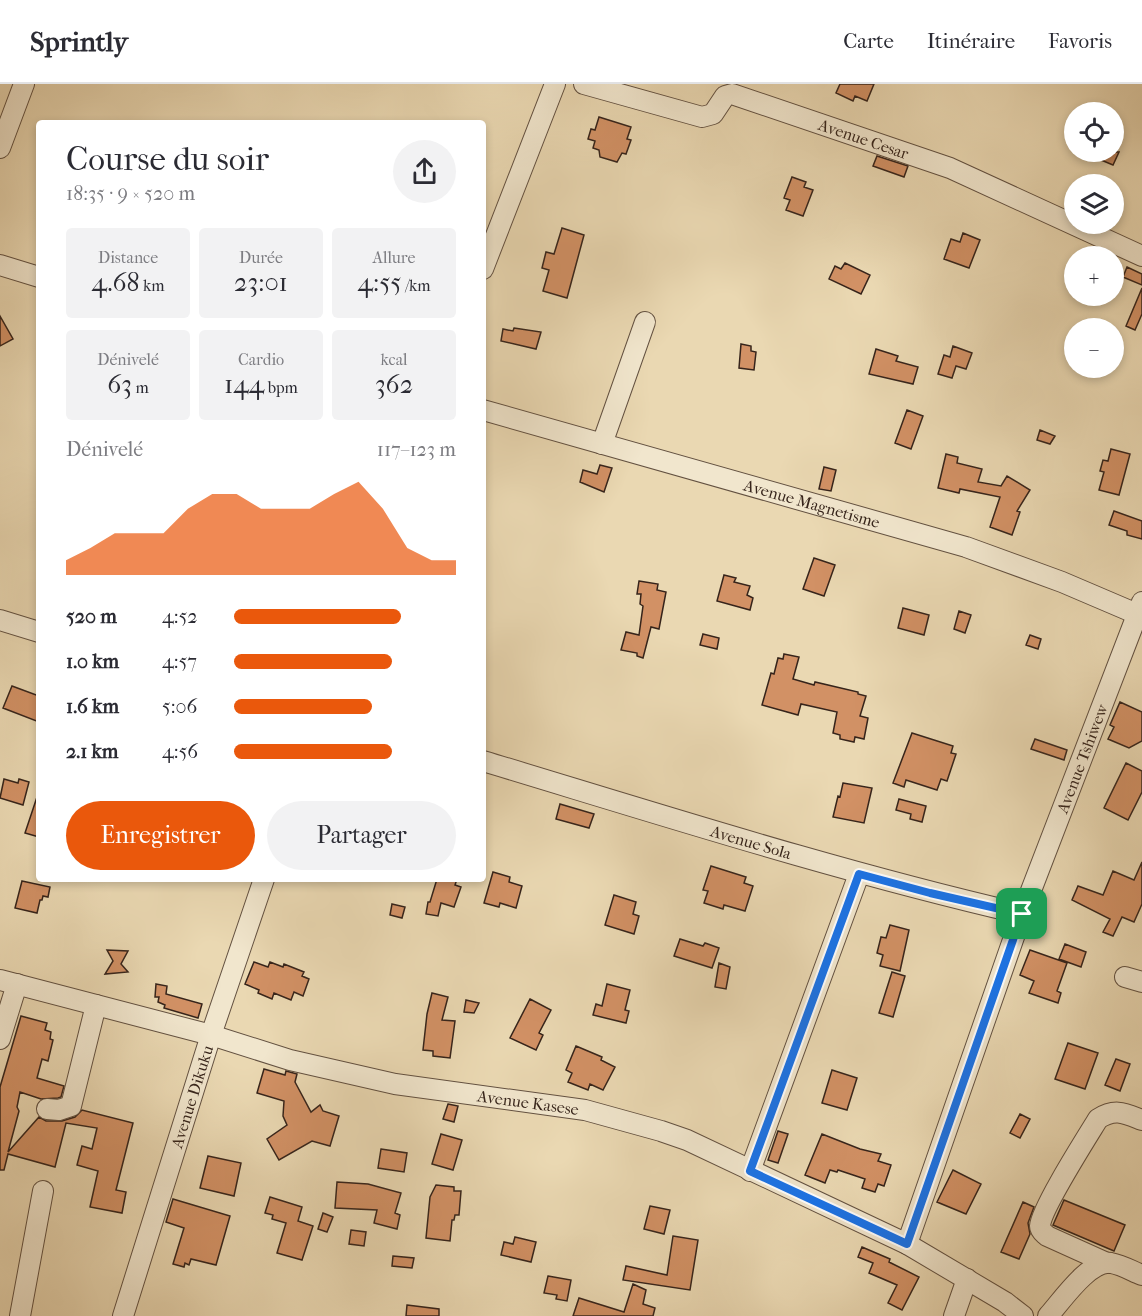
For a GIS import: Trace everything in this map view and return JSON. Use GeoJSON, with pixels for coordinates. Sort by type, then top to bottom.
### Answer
{"type":"FeatureCollection","features":[{"type":"Feature","properties":{"kind":"street"},"geometry":{"type":"LineString","coordinates":[[0,148],[24,84]]}},
{"type":"Feature","properties":{"kind":"street"},"geometry":{"type":"LineString","coordinates":[[486,261],[555,84]]}},
{"type":"Feature","properties":{"kind":"street","name":"Avenue Cesar"},"geometry":{"type":"LineString","coordinates":[[584,84],[700,117],[713,114],[725,96],[732,94],[950,168],[1142,256]]}},
{"type":"Feature","properties":{"kind":"street"},"geometry":{"type":"LineString","coordinates":[[0,265],[36,276]]}},
{"type":"Feature","properties":{"kind":"street"},"geometry":{"type":"LineString","coordinates":[[602,444],[645,322]]}},
{"type":"Feature","properties":{"kind":"street","name":"Avenue Magnetisme"},"geometry":{"type":"LineString","coordinates":[[486,411],[966,547],[1139,608]]}},
{"type":"Feature","properties":{"kind":"street","name":"Avenue Tshiwew"},"geometry":{"type":"LineString","coordinates":[[907,1244],[1022,914],[1139,608]]}},
{"type":"Feature","properties":{"kind":"street"},"geometry":{"type":"LineString","coordinates":[[0,620],[36,631]]}},
{"type":"Feature","properties":{"kind":"street","name":"Avenue Sola"},"geometry":{"type":"LineString","coordinates":[[486,762],[859,874],[1022,914]]}},
{"type":"Feature","properties":{"kind":"street"},"geometry":{"type":"LineString","coordinates":[[750,1171],[859,874]]}},
{"type":"Feature","properties":{"kind":"street","name":"Avenue Dikuku"},"geometry":{"type":"LineString","coordinates":[[123,1316],[211,1035],[263,882]]}},
{"type":"Feature","properties":{"kind":"street"},"geometry":{"type":"LineString","coordinates":[[0,1039],[8,982]]}},
{"type":"Feature","properties":{"kind":"street","name":"Avenue Kasese"},"geometry":{"type":"LineString","coordinates":[[8,982],[211,1035],[290,1060],[395,1084],[585,1110],[661,1131],[687,1140],[907,1244],[1005,1302],[1023,1316]]}},
{"type":"Feature","properties":{"kind":"street"},"geometry":{"type":"LineString","coordinates":[[47,1109],[59,1110],[71,1106],[96,1005]]}},
{"type":"Feature","properties":{"kind":"street"},"geometry":{"type":"LineString","coordinates":[[1142,1120],[1116,1112],[1107,1113],[1098,1119],[1048,1206],[1040,1226],[1041,1232],[1047,1236],[1107,1263],[1142,1275]]}},
{"type":"Feature","properties":{"kind":"street"},"geometry":{"type":"LineString","coordinates":[[20,1316],[43,1191]]}},
{"type":"Feature","properties":{"kind":"street"},"geometry":{"type":"LineString","coordinates":[[1056,1314],[1078,1281],[1107,1263]]}},
{"type":"Feature","properties":{"kind":"street"},"geometry":{"type":"LineString","coordinates":[[954,1316],[967,1279]]}},
{"type":"Feature","properties":{"kind":"building"},"geometry":{"type":"Polygon","coordinates":[[[840,84],[874,84],[867,101],[855,96],[853,101],[836,93],[840,84]]]}},
{"type":"Feature","properties":{"kind":"building"},"geometry":{"type":"Polygon","coordinates":[[[599,117],[631,127],[627,139],[631,140],[626,154],[622,153],[617,162],[600,157],[599,150],[593,148],[595,141],[588,139],[591,129],[595,130],[599,117]]]}},
{"type":"Feature","properties":{"kind":"building"},"geometry":{"type":"Polygon","coordinates":[[[877,156],[908,166],[904,177],[873,166],[877,156]]]}},
{"type":"Feature","properties":{"kind":"building"},"geometry":{"type":"Polygon","coordinates":[[[792,177],[806,182],[804,187],[813,190],[803,216],[786,210],[790,200],[784,198],[792,177]]]}},
{"type":"Feature","properties":{"kind":"building"},"geometry":{"type":"Polygon","coordinates":[[[562,228],[584,235],[567,298],[543,291],[549,270],[542,268],[546,252],[554,254],[562,228]]]}},
{"type":"Feature","properties":{"kind":"building"},"geometry":{"type":"Polygon","coordinates":[[[963,233],[980,240],[969,268],[944,259],[951,239],[960,242],[963,233]]]}},
{"type":"Feature","properties":{"kind":"building"},"geometry":{"type":"Polygon","coordinates":[[[845,263],[870,275],[861,294],[829,279],[835,266],[841,269],[845,263]]]}},
{"type":"Feature","properties":{"kind":"building"},"geometry":{"type":"Polygon","coordinates":[[[1127,267],[1142,274],[1142,285],[1124,277],[1127,267]]]}},
{"type":"Feature","properties":{"kind":"building"},"geometry":{"type":"Polygon","coordinates":[[[1142,288],[1142,314],[1135,330],[1126,326],[1142,288]]]}},
{"type":"Feature","properties":{"kind":"building"},"geometry":{"type":"Polygon","coordinates":[[[0,316],[13,339],[0,346],[0,316]]]}},
{"type":"Feature","properties":{"kind":"building"},"geometry":{"type":"Polygon","coordinates":[[[514,328],[541,332],[536,349],[501,341],[503,329],[513,331],[514,328]]]}},
{"type":"Feature","properties":{"kind":"building"},"geometry":{"type":"Polygon","coordinates":[[[741,344],[751,346],[751,351],[756,352],[754,370],[739,368],[741,344]]]}},
{"type":"Feature","properties":{"kind":"building"},"geometry":{"type":"Polygon","coordinates":[[[953,346],[972,353],[966,369],[956,366],[952,378],[938,374],[944,355],[950,357],[953,346]]]}},
{"type":"Feature","properties":{"kind":"building"},"geometry":{"type":"Polygon","coordinates":[[[876,349],[898,356],[896,361],[918,367],[913,384],[869,374],[876,349]]]}},
{"type":"Feature","properties":{"kind":"building"},"geometry":{"type":"Polygon","coordinates":[[[907,410],[923,416],[911,449],[895,443],[907,410]]]}},
{"type":"Feature","properties":{"kind":"building"},"geometry":{"type":"Polygon","coordinates":[[[1040,430],[1055,436],[1050,444],[1037,440],[1040,430]]]}},
{"type":"Feature","properties":{"kind":"building"},"geometry":{"type":"Polygon","coordinates":[[[1111,449],[1130,454],[1119,495],[1099,490],[1104,472],[1100,471],[1103,460],[1108,461],[1111,449]]]}},
{"type":"Feature","properties":{"kind":"building"},"geometry":{"type":"Polygon","coordinates":[[[946,454],[958,457],[957,463],[982,469],[978,482],[1001,486],[1007,476],[1030,490],[1017,511],[1020,512],[1012,535],[990,527],[1000,497],[960,489],[959,493],[938,488],[946,454]]]}},
{"type":"Feature","properties":{"kind":"building"},"geometry":{"type":"Polygon","coordinates":[[[600,465],[612,468],[604,492],[580,482],[583,470],[597,474],[600,465]]]}},
{"type":"Feature","properties":{"kind":"building"},"geometry":{"type":"Polygon","coordinates":[[[824,467],[836,470],[831,491],[819,489],[824,467]]]}},
{"type":"Feature","properties":{"kind":"building"},"geometry":{"type":"Polygon","coordinates":[[[1114,511],[1142,521],[1142,539],[1127,535],[1127,531],[1109,525],[1114,511]]]}},
{"type":"Feature","properties":{"kind":"building"},"geometry":{"type":"Polygon","coordinates":[[[814,558],[835,565],[824,596],[803,589],[814,558]]]}},
{"type":"Feature","properties":{"kind":"building"},"geometry":{"type":"Polygon","coordinates":[[[724,575],[736,578],[734,582],[750,586],[747,595],[753,598],[750,610],[717,601],[724,575]]]}},
{"type":"Feature","properties":{"kind":"building"},"geometry":{"type":"Polygon","coordinates":[[[639,581],[658,584],[657,590],[666,592],[659,629],[651,627],[643,658],[637,656],[637,653],[621,650],[626,632],[639,635],[643,606],[640,604],[641,594],[637,594],[639,581]]]}},
{"type":"Feature","properties":{"kind":"building"},"geometry":{"type":"Polygon","coordinates":[[[903,608],[929,615],[924,635],[898,628],[903,608]]]}},
{"type":"Feature","properties":{"kind":"building"},"geometry":{"type":"Polygon","coordinates":[[[959,611],[971,615],[965,633],[954,629],[959,611]]]}},
{"type":"Feature","properties":{"kind":"building"},"geometry":{"type":"Polygon","coordinates":[[[703,634],[719,638],[717,649],[700,645],[703,634]]]}},
{"type":"Feature","properties":{"kind":"building"},"geometry":{"type":"Polygon","coordinates":[[[1030,635],[1041,639],[1038,649],[1026,645],[1030,635]]]}},
{"type":"Feature","properties":{"kind":"building"},"geometry":{"type":"Polygon","coordinates":[[[784,654],[799,657],[793,679],[858,692],[866,696],[860,716],[868,718],[864,739],[855,737],[854,742],[840,739],[840,735],[833,733],[837,712],[801,704],[798,715],[762,705],[771,673],[774,674],[778,658],[783,659],[784,654]]]}},
{"type":"Feature","properties":{"kind":"building"},"geometry":{"type":"Polygon","coordinates":[[[12,686],[36,695],[36,721],[3,708],[12,686]]]}},
{"type":"Feature","properties":{"kind":"building"},"geometry":{"type":"Polygon","coordinates":[[[1120,702],[1142,712],[1142,741],[1129,748],[1108,739],[1114,727],[1110,725],[1120,702]]]}},
{"type":"Feature","properties":{"kind":"building"},"geometry":{"type":"Polygon","coordinates":[[[912,733],[953,746],[951,753],[956,754],[947,781],[941,779],[937,790],[906,780],[904,787],[893,783],[912,733]]]}},
{"type":"Feature","properties":{"kind":"building"},"geometry":{"type":"Polygon","coordinates":[[[1035,739],[1067,750],[1064,760],[1031,749],[1035,739]]]}},
{"type":"Feature","properties":{"kind":"building"},"geometry":{"type":"Polygon","coordinates":[[[1126,763],[1142,771],[1142,792],[1128,820],[1104,808],[1126,763]]]}},
{"type":"Feature","properties":{"kind":"building"},"geometry":{"type":"Polygon","coordinates":[[[4,779],[18,783],[19,779],[29,782],[23,805],[0,798],[4,779]]]}},
{"type":"Feature","properties":{"kind":"building"},"geometry":{"type":"Polygon","coordinates":[[[843,783],[872,788],[864,823],[833,817],[843,783]]]}},
{"type":"Feature","properties":{"kind":"building"},"geometry":{"type":"Polygon","coordinates":[[[899,799],[926,806],[922,822],[910,819],[911,814],[896,810],[899,799]]]}},
{"type":"Feature","properties":{"kind":"building"},"geometry":{"type":"Polygon","coordinates":[[[36,800],[36,836],[25,833],[36,800]]]}},
{"type":"Feature","properties":{"kind":"building"},"geometry":{"type":"Polygon","coordinates":[[[560,804],[594,814],[589,828],[556,819],[560,804]]]}},
{"type":"Feature","properties":{"kind":"building"},"geometry":{"type":"Polygon","coordinates":[[[1142,862],[1142,904],[1134,922],[1122,917],[1113,936],[1103,932],[1110,919],[1072,900],[1078,886],[1103,895],[1113,871],[1134,880],[1142,862]]]}},
{"type":"Feature","properties":{"kind":"building"},"geometry":{"type":"Polygon","coordinates":[[[711,866],[746,877],[744,883],[753,886],[745,911],[724,905],[723,909],[704,903],[708,891],[703,890],[711,866]]]}},
{"type":"Feature","properties":{"kind":"building"},"geometry":{"type":"Polygon","coordinates":[[[493,872],[510,877],[509,882],[522,886],[516,908],[500,903],[499,907],[484,903],[493,872]]]}},
{"type":"Feature","properties":{"kind":"building"},"geometry":{"type":"Polygon","coordinates":[[[22,881],[50,887],[48,897],[43,896],[40,900],[37,913],[15,908],[22,881]]]}},
{"type":"Feature","properties":{"kind":"building"},"geometry":{"type":"Polygon","coordinates":[[[436,882],[456,882],[455,885],[461,887],[454,907],[441,903],[438,916],[426,914],[428,902],[430,902],[436,882]]]}},
{"type":"Feature","properties":{"kind":"building"},"geometry":{"type":"Polygon","coordinates":[[[614,895],[636,902],[633,914],[639,916],[634,934],[605,925],[614,895]]]}},
{"type":"Feature","properties":{"kind":"building"},"geometry":{"type":"Polygon","coordinates":[[[392,904],[405,907],[402,918],[390,915],[392,904]]]}},
{"type":"Feature","properties":{"kind":"building"},"geometry":{"type":"Polygon","coordinates":[[[890,925],[909,930],[900,971],[880,966],[883,955],[877,953],[881,937],[886,938],[890,925]]]}},
{"type":"Feature","properties":{"kind":"building"},"geometry":{"type":"Polygon","coordinates":[[[680,939],[719,948],[712,968],[674,956],[680,939]]]}},
{"type":"Feature","properties":{"kind":"building"},"geometry":{"type":"Polygon","coordinates":[[[1065,944],[1086,952],[1081,967],[1059,959],[1065,944]]]}},
{"type":"Feature","properties":{"kind":"building"},"geometry":{"type":"Polygon","coordinates":[[[107,950],[128,951],[121,964],[128,972],[105,974],[113,961],[107,950]]]}},
{"type":"Feature","properties":{"kind":"building"},"geometry":{"type":"Polygon","coordinates":[[[1030,950],[1067,963],[1057,991],[1061,993],[1058,1003],[1029,993],[1034,981],[1020,975],[1030,950]]]}},
{"type":"Feature","properties":{"kind":"building"},"geometry":{"type":"Polygon","coordinates":[[[254,962],[268,967],[270,962],[283,967],[284,964],[304,972],[302,976],[309,979],[303,996],[294,992],[291,1000],[274,993],[272,999],[245,984],[254,962]]]}},
{"type":"Feature","properties":{"kind":"building"},"geometry":{"type":"Polygon","coordinates":[[[719,963],[730,967],[726,989],[715,987],[719,963]]]}},
{"type":"Feature","properties":{"kind":"building"},"geometry":{"type":"Polygon","coordinates":[[[892,972],[905,976],[893,1017],[879,1013],[892,972]]]}},
{"type":"Feature","properties":{"kind":"building"},"geometry":{"type":"Polygon","coordinates":[[[156,984],[167,986],[166,994],[202,1004],[198,1018],[164,1008],[165,1005],[158,1002],[159,997],[155,997],[156,984]]]}},
{"type":"Feature","properties":{"kind":"building"},"geometry":{"type":"Polygon","coordinates":[[[607,984],[630,990],[625,1010],[629,1011],[626,1023],[593,1015],[596,1004],[602,1006],[607,984]]]}},
{"type":"Feature","properties":{"kind":"building"},"geometry":{"type":"Polygon","coordinates":[[[432,993],[448,997],[442,1020],[455,1021],[450,1058],[433,1056],[433,1051],[423,1050],[432,993]]]}},
{"type":"Feature","properties":{"kind":"building"},"geometry":{"type":"Polygon","coordinates":[[[530,999],[551,1010],[539,1033],[543,1035],[536,1050],[510,1038],[530,999]]]}},
{"type":"Feature","properties":{"kind":"building"},"geometry":{"type":"Polygon","coordinates":[[[466,1000],[479,1003],[474,1013],[464,1012],[466,1000]]]}},
{"type":"Feature","properties":{"kind":"building"},"geometry":{"type":"Polygon","coordinates":[[[21,1016],[47,1023],[45,1030],[51,1032],[50,1039],[53,1040],[48,1061],[42,1059],[37,1078],[64,1086],[61,1097],[58,1098],[41,1099],[20,1092],[17,1107],[19,1111],[8,1152],[39,1117],[46,1121],[62,1121],[75,1117],[82,1110],[133,1123],[116,1190],[126,1192],[122,1213],[90,1207],[98,1171],[77,1165],[82,1146],[92,1149],[97,1128],[66,1123],[55,1167],[8,1154],[4,1170],[0,1170],[0,1087],[21,1016]]]}},
{"type":"Feature","properties":{"kind":"building"},"geometry":{"type":"Polygon","coordinates":[[[1068,1043],[1098,1053],[1085,1089],[1055,1079],[1068,1043]]]}},
{"type":"Feature","properties":{"kind":"building"},"geometry":{"type":"Polygon","coordinates":[[[576,1046],[602,1057],[601,1060],[615,1067],[603,1090],[590,1084],[588,1090],[568,1082],[572,1073],[566,1070],[576,1046]]]}},
{"type":"Feature","properties":{"kind":"building"},"geometry":{"type":"Polygon","coordinates":[[[1116,1059],[1130,1064],[1120,1091],[1105,1085],[1116,1059]]]}},
{"type":"Feature","properties":{"kind":"building"},"geometry":{"type":"Polygon","coordinates":[[[264,1069],[285,1075],[286,1071],[297,1074],[295,1082],[311,1112],[320,1105],[323,1111],[339,1116],[330,1146],[312,1141],[279,1160],[267,1139],[287,1125],[283,1116],[284,1101],[257,1093],[264,1069]]]}},
{"type":"Feature","properties":{"kind":"building"},"geometry":{"type":"Polygon","coordinates":[[[832,1070],[857,1078],[847,1110],[822,1103],[832,1070]]]}},
{"type":"Feature","properties":{"kind":"building"},"geometry":{"type":"Polygon","coordinates":[[[448,1104],[458,1106],[454,1122],[443,1119],[448,1104]]]}},
{"type":"Feature","properties":{"kind":"building"},"geometry":{"type":"Polygon","coordinates":[[[1020,1114],[1030,1119],[1020,1138],[1010,1133],[1020,1114]]]}},
{"type":"Feature","properties":{"kind":"building"},"geometry":{"type":"Polygon","coordinates":[[[778,1131],[788,1134],[778,1163],[768,1160],[778,1131]]]}},
{"type":"Feature","properties":{"kind":"building"},"geometry":{"type":"Polygon","coordinates":[[[441,1134],[462,1140],[453,1170],[432,1164],[441,1134]]]}},
{"type":"Feature","properties":{"kind":"building"},"geometry":{"type":"Polygon","coordinates":[[[822,1134],[860,1149],[881,1154],[878,1161],[891,1165],[884,1186],[878,1184],[875,1192],[862,1188],[865,1179],[838,1170],[837,1172],[830,1170],[825,1183],[805,1175],[822,1134]]]}},
{"type":"Feature","properties":{"kind":"building"},"geometry":{"type":"Polygon","coordinates":[[[381,1149],[407,1153],[404,1172],[378,1168],[381,1149]]]}},
{"type":"Feature","properties":{"kind":"building"},"geometry":{"type":"Polygon","coordinates":[[[208,1156],[241,1163],[234,1196],[200,1188],[208,1156]]]}},
{"type":"Feature","properties":{"kind":"building"},"geometry":{"type":"Polygon","coordinates":[[[953,1170],[981,1184],[966,1214],[937,1202],[953,1170]]]}},
{"type":"Feature","properties":{"kind":"building"},"geometry":{"type":"Polygon","coordinates":[[[337,1182],[368,1184],[401,1193],[395,1213],[400,1215],[397,1229],[374,1223],[377,1210],[335,1208],[337,1182]]]}},
{"type":"Feature","properties":{"kind":"building"},"geometry":{"type":"Polygon","coordinates":[[[436,1185],[454,1187],[454,1191],[461,1191],[459,1215],[455,1215],[452,1220],[450,1241],[426,1238],[430,1197],[436,1185]]]}},
{"type":"Feature","properties":{"kind":"building"},"geometry":{"type":"Polygon","coordinates":[[[270,1197],[302,1207],[298,1221],[313,1226],[302,1260],[277,1253],[286,1223],[272,1219],[273,1215],[265,1213],[270,1197]]]}},
{"type":"Feature","properties":{"kind":"building"},"geometry":{"type":"Polygon","coordinates":[[[173,1199],[230,1216],[216,1265],[191,1259],[189,1265],[185,1263],[184,1267],[173,1264],[184,1228],[166,1222],[173,1199]]]}},
{"type":"Feature","properties":{"kind":"building"},"geometry":{"type":"Polygon","coordinates":[[[1064,1200],[1125,1225],[1114,1251],[1053,1225],[1064,1200]]]}},
{"type":"Feature","properties":{"kind":"building"},"geometry":{"type":"Polygon","coordinates":[[[1023,1202],[1034,1207],[1028,1223],[1030,1234],[1019,1259],[1001,1252],[1023,1202]]]}},
{"type":"Feature","properties":{"kind":"building"},"geometry":{"type":"Polygon","coordinates":[[[650,1206],[670,1210],[664,1234],[644,1229],[650,1206]]]}},
{"type":"Feature","properties":{"kind":"building"},"geometry":{"type":"Polygon","coordinates":[[[323,1213],[333,1217],[327,1232],[318,1229],[323,1213]]]}},
{"type":"Feature","properties":{"kind":"building"},"geometry":{"type":"Polygon","coordinates":[[[351,1230],[366,1232],[364,1246],[349,1244],[351,1230]]]}},
{"type":"Feature","properties":{"kind":"building"},"geometry":{"type":"Polygon","coordinates":[[[673,1236],[698,1240],[690,1290],[623,1280],[626,1266],[667,1275],[673,1236]]]}},
{"type":"Feature","properties":{"kind":"building"},"geometry":{"type":"Polygon","coordinates":[[[515,1237],[536,1242],[531,1262],[501,1255],[504,1242],[513,1244],[515,1237]]]}},
{"type":"Feature","properties":{"kind":"building"},"geometry":{"type":"Polygon","coordinates":[[[862,1247],[890,1259],[889,1262],[919,1277],[902,1310],[888,1303],[897,1285],[869,1273],[873,1263],[858,1257],[862,1247]]]}},
{"type":"Feature","properties":{"kind":"building"},"geometry":{"type":"Polygon","coordinates":[[[393,1256],[414,1258],[412,1268],[392,1266],[393,1256]]]}},
{"type":"Feature","properties":{"kind":"building"},"geometry":{"type":"Polygon","coordinates":[[[548,1276],[571,1280],[567,1301],[556,1299],[557,1295],[544,1293],[548,1276]]]}},
{"type":"Feature","properties":{"kind":"building"},"geometry":{"type":"Polygon","coordinates":[[[633,1284],[646,1290],[643,1304],[655,1308],[653,1316],[573,1316],[579,1298],[624,1312],[633,1284]]]}},
{"type":"Feature","properties":{"kind":"building"},"geometry":{"type":"Polygon","coordinates":[[[407,1305],[439,1309],[439,1316],[406,1316],[407,1305]]]}},
{"type":"Feature","properties":{"kind":"route"},"geometry":{"type":"LineString","coordinates":[[859,874],[1022,914],[907,1244],[750,1171],[859,874]]}}]}
